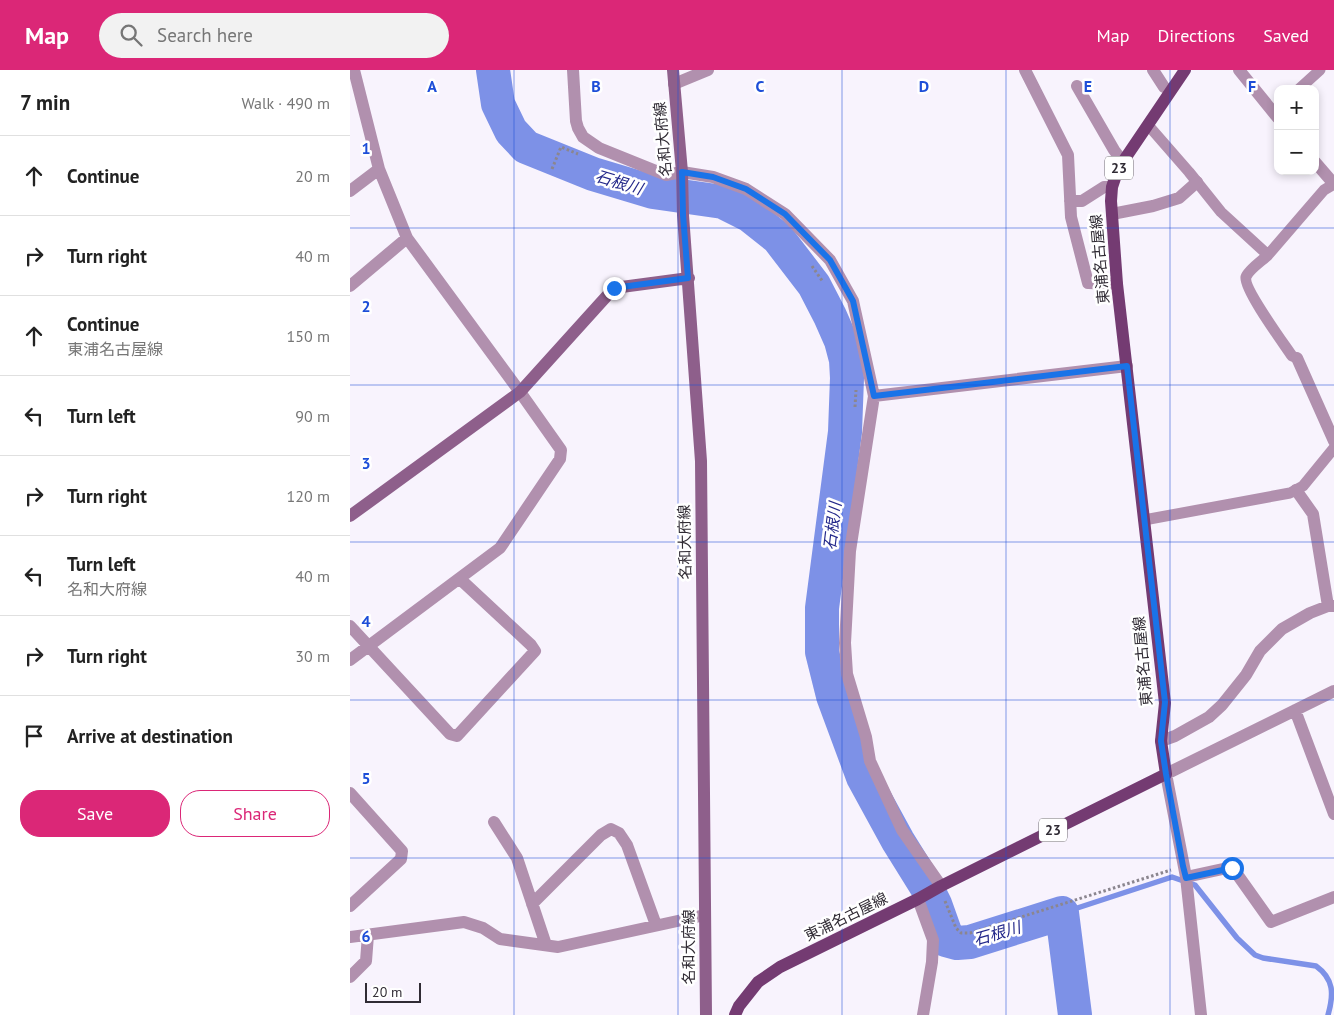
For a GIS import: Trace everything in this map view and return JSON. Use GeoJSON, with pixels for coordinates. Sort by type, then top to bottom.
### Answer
{"type":"FeatureCollection","features":[{"type":"Feature","properties":{"kind":"main road","name":"名和大府線"},"geometry":{"type":"LineString","coordinates":[[673,70],[682,172],[683,215],[701,461],[706,1015]]}},
{"type":"Feature","properties":{"kind":"main road","name":"東浦名古屋線"},"geometry":{"type":"LineString","coordinates":[[735,1015],[739,1006],[758,982],[780,967],[918,900],[938,888],[1166,774],[1161,741],[1165,702],[1117,284],[1111,201],[1112,187],[1118,169],[1184,70]]}},
{"type":"Feature","properties":{"kind":"main road"},"geometry":{"type":"LineString","coordinates":[[350,516],[520,392],[614,288],[688,278]]}},
{"type":"Feature","properties":{"kind":"street"},"geometry":{"type":"LineString","coordinates":[[350,660],[500,548],[560,459],[561,450],[407,238],[379,169],[354,87],[354,70]]}},
{"type":"Feature","properties":{"kind":"street"},"geometry":{"type":"LineString","coordinates":[[573,70],[576,121],[583,137],[599,148],[666,176],[682,172],[713,177],[746,189],[785,214],[830,260],[853,301],[874,396],[850,551],[844,643],[848,674],[866,738],[870,761],[902,830],[938,888]]}},
{"type":"Feature","properties":{"kind":"street"},"geometry":{"type":"LineString","coordinates":[[674,84],[708,70]]}},
{"type":"Feature","properties":{"kind":"street"},"geometry":{"type":"LineString","coordinates":[[1025,70],[1068,155],[1070,217],[1088,284],[1117,284]]}},
{"type":"Feature","properties":{"kind":"street"},"geometry":{"type":"LineString","coordinates":[[1153,70],[1164,87],[1170,90]]}},
{"type":"Feature","properties":{"kind":"street"},"geometry":{"type":"LineString","coordinates":[[1239,70],[1274,111]]}},
{"type":"Feature","properties":{"kind":"street"},"geometry":{"type":"LineString","coordinates":[[1078,86],[1114,150],[1124,160]]}},
{"type":"Feature","properties":{"kind":"street"},"geometry":{"type":"LineString","coordinates":[[1319,167],[1334,184]]}},
{"type":"Feature","properties":{"kind":"street"},"geometry":{"type":"LineString","coordinates":[[350,191],[379,169]]}},
{"type":"Feature","properties":{"kind":"street"},"geometry":{"type":"LineString","coordinates":[[1112,214],[1153,206],[1179,198],[1197,182]]}},
{"type":"Feature","properties":{"kind":"street"},"geometry":{"type":"LineString","coordinates":[[1070,201],[1082,201],[1104,187],[1112,187]]}},
{"type":"Feature","properties":{"kind":"street"},"geometry":{"type":"LineString","coordinates":[[350,286],[407,238]]}},
{"type":"Feature","properties":{"kind":"street"},"geometry":{"type":"LineString","coordinates":[[1297,358],[1334,441]]}},
{"type":"Feature","properties":{"kind":"street"},"geometry":{"type":"LineString","coordinates":[[874,396],[1127,366]]}},
{"type":"Feature","properties":{"kind":"street"},"geometry":{"type":"LineString","coordinates":[[1161,741],[1175,736],[1210,717],[1234,691],[1260,652],[1282,629],[1310,613],[1331,606],[1313,514],[1296,490]]}},
{"type":"Feature","properties":{"kind":"street"},"geometry":{"type":"LineString","coordinates":[[350,626],[450,734],[457,736],[535,651],[531,645],[460,579]]}},
{"type":"Feature","properties":{"kind":"street"},"geometry":{"type":"LineString","coordinates":[[1201,1015],[1184,872],[1166,774],[1334,691]]}},
{"type":"Feature","properties":{"kind":"street"},"geometry":{"type":"LineString","coordinates":[[1295,710],[1331,796],[1334,814]]}},
{"type":"Feature","properties":{"kind":"street"},"geometry":{"type":"LineString","coordinates":[[350,793],[402,850],[401,859],[350,906]]}},
{"type":"Feature","properties":{"kind":"street"},"geometry":{"type":"LineString","coordinates":[[494,822],[517,858],[546,945]]}},
{"type":"Feature","properties":{"kind":"street"},"geometry":{"type":"LineString","coordinates":[[532,904],[601,835],[611,829],[619,833],[627,845],[656,925]]}},
{"type":"Feature","properties":{"kind":"street"},"geometry":{"type":"LineString","coordinates":[[1184,872],[1232,868],[1271,922],[1334,897]]}},
{"type":"Feature","properties":{"kind":"street"},"geometry":{"type":"LineString","coordinates":[[918,900],[933,940],[932,962],[923,1015]]}},
{"type":"Feature","properties":{"kind":"street"},"geometry":{"type":"LineString","coordinates":[[350,937],[464,922],[482,928],[500,939],[558,947],[705,915]]}},
{"type":"Feature","properties":{"kind":"street"},"geometry":{"type":"LineString","coordinates":[[350,977],[366,961],[368,935]]}},
{"type":"Feature","properties":{"kind":"lane"},"geometry":{"type":"LineString","coordinates":[[1303,85],[1320,70]]}},
{"type":"Feature","properties":{"kind":"lane"},"geometry":{"type":"LineString","coordinates":[[1148,125],[1220,212],[1268,255]]}},
{"type":"Feature","properties":{"kind":"lane"},"geometry":{"type":"LineString","coordinates":[[1297,358],[1292,356],[1267,320],[1248,288],[1246,276],[1268,255],[1324,190],[1334,184]]}},
{"type":"Feature","properties":{"kind":"lane"},"geometry":{"type":"LineString","coordinates":[[1144,520],[1290,493],[1303,486],[1334,448]]}},
{"type":"Feature","properties":{"kind":"path"},"geometry":{"type":"LineString","coordinates":[[552,168],[561,147],[578,154]]}},
{"type":"Feature","properties":{"kind":"path"},"geometry":{"type":"LineString","coordinates":[[810,263],[826,287]]}},
{"type":"Feature","properties":{"kind":"path"},"geometry":{"type":"LineString","coordinates":[[855,412],[856,387]]}},
{"type":"Feature","properties":{"kind":"path"},"geometry":{"type":"LineString","coordinates":[[938,888],[956,928],[960,933],[970,933],[1184,872]]}},
{"type":"Feature","properties":{"kind":"waterway","name":"石根川"},"geometry":{"type":"LineString","coordinates":[[493,70],[498,104],[511,131],[526,147],[593,174],[653,192],[723,202],[749,215],[778,238],[814,285],[841,341],[846,360],[847,378],[845,432],[822,608],[822,652],[833,696],[863,777],[898,841],[926,886],[935,904],[946,940],[957,943],[970,942],[1062,913],[1075,1015]]}},
{"type":"Feature","properties":{"kind":"waterway"},"geometry":{"type":"LineString","coordinates":[[1062,913],[1172,877],[1195,885],[1237,938],[1255,955],[1263,958],[1316,966],[1322,971],[1329,982],[1332,994],[1328,1015]]}},
{"type":"Feature","properties":{"kind":"route"},"geometry":{"type":"LineString","coordinates":[[614,288],[688,278],[682,172],[713,177],[746,189],[785,214],[830,260],[853,301],[874,396],[1127,366],[1165,702],[1161,741],[1183,866],[1186,878],[1232,868]]}}]}
